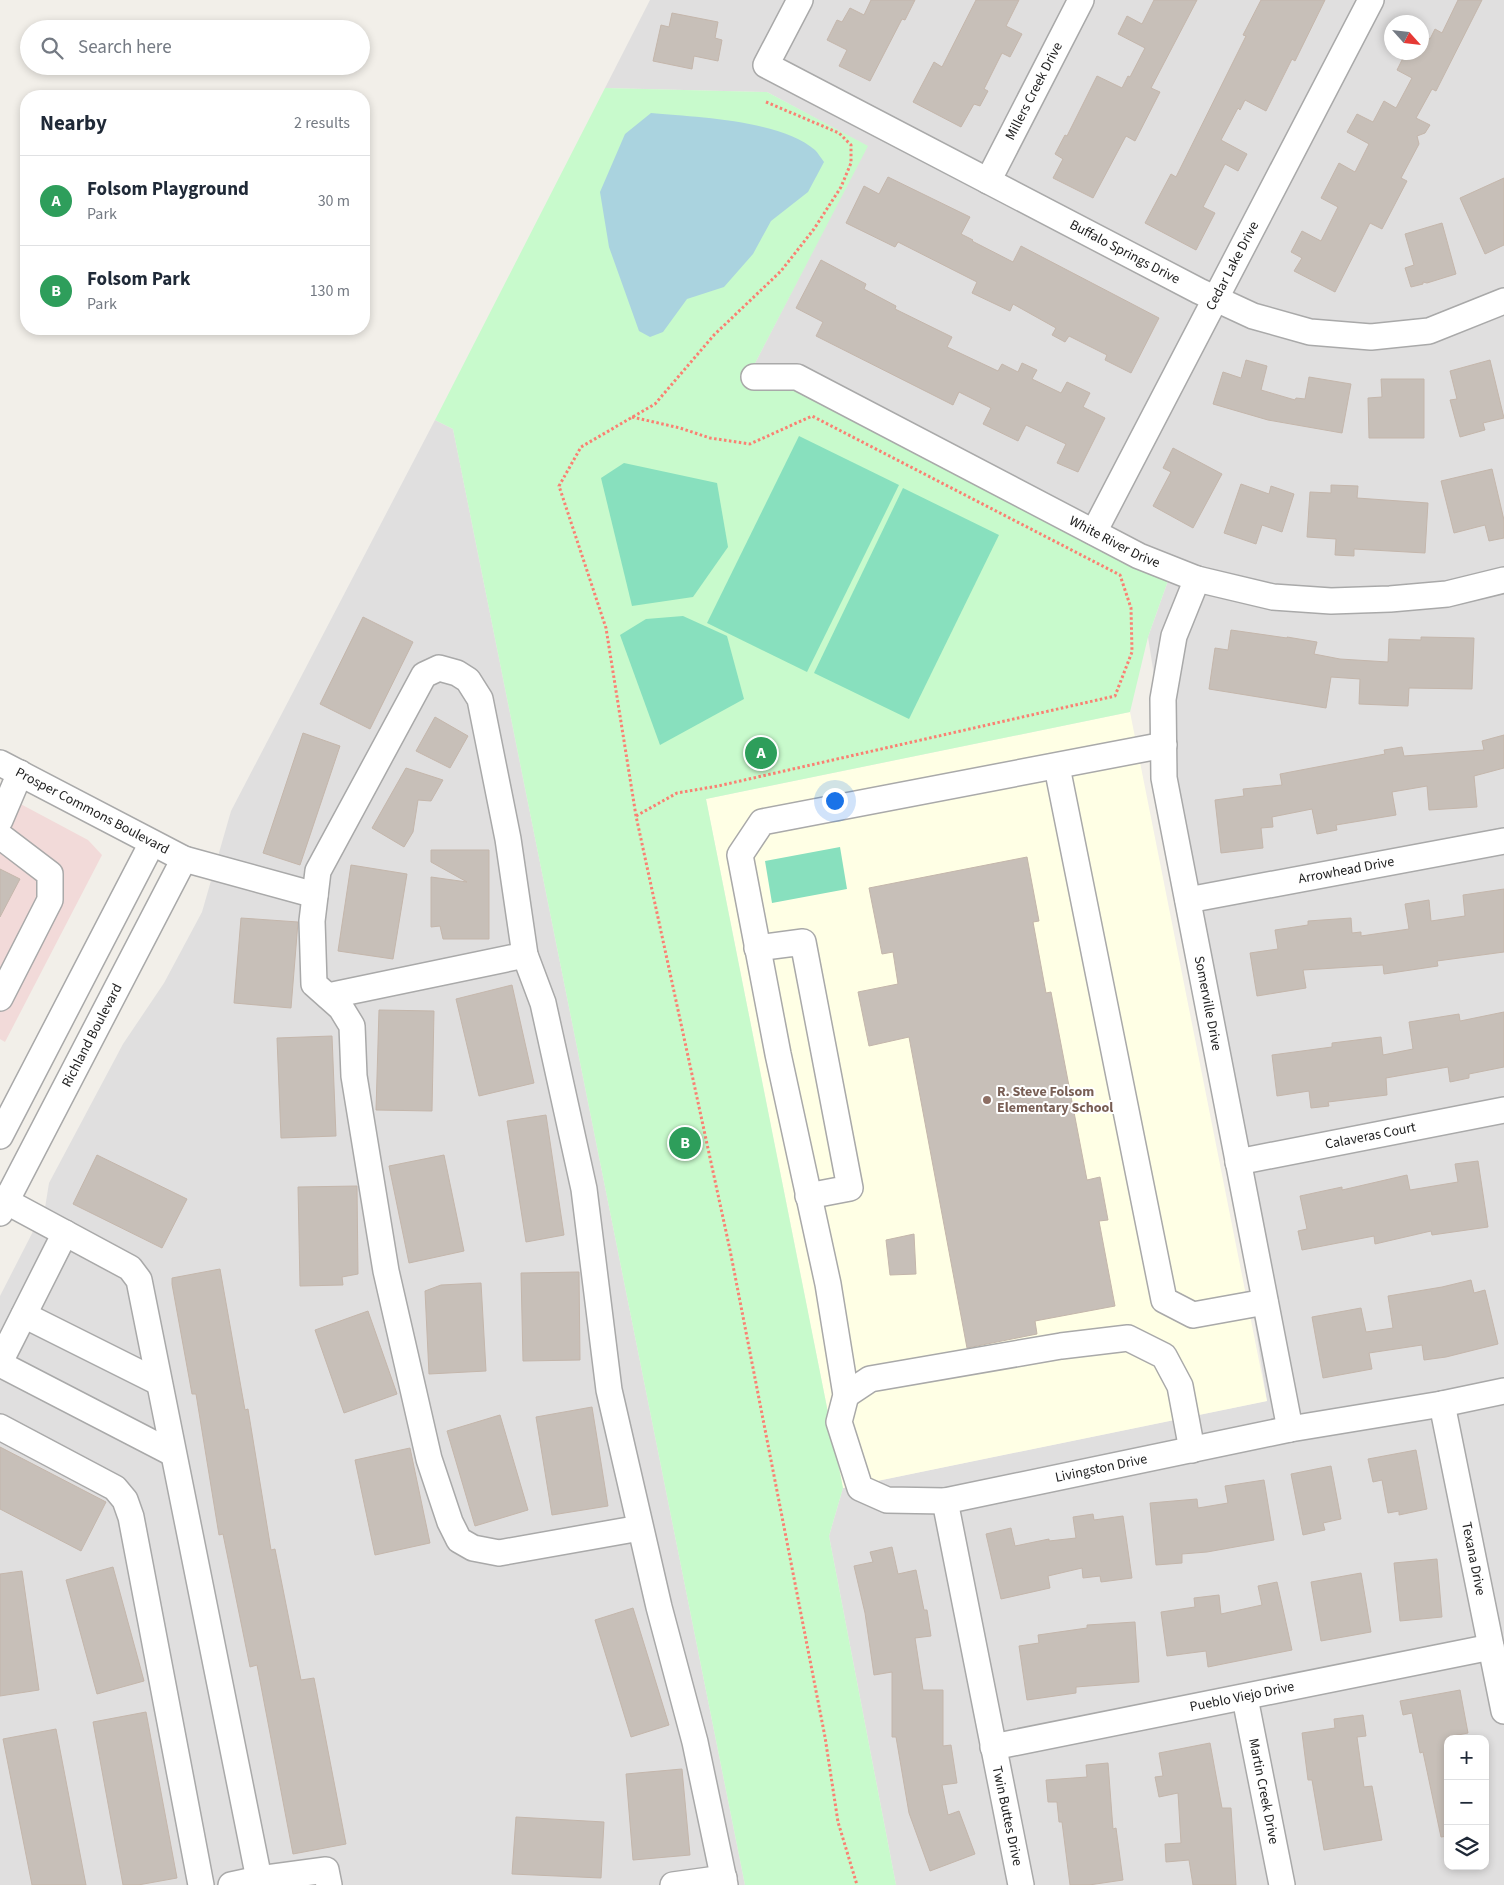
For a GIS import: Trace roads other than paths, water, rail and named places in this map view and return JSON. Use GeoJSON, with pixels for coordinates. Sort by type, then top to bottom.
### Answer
{"type":"FeatureCollection","features":[{"type":"Feature","properties":{"kind":"street","name":"Buffalo Springs Drive"},"geometry":{"type":"LineString","coordinates":[[800,0],[766,65],[1214,298],[1253,316],[1310,332],[1371,337],[1429,331],[1504,301]]}},
{"type":"Feature","properties":{"kind":"street","name":"Millers Creek Drive"},"geometry":{"type":"LineString","coordinates":[[988,181],[1081,0]]}},
{"type":"Feature","properties":{"kind":"street","name":"Cedar Lake Drive"},"geometry":{"type":"LineString","coordinates":[[1094,532],[1214,298],[1371,0]]}},
{"type":"Feature","properties":{"kind":"street","name":"White River Drive"},"geometry":{"type":"LineString","coordinates":[[754,377],[797,377],[1139,556],[1197,579],[1273,597],[1331,601],[1390,599],[1447,594],[1504,580]]}},
{"type":"Feature","properties":{"kind":"street","name":"Somerville Drive"},"geometry":{"type":"LineString","coordinates":[[1197,579],[1174,636],[1163,699],[1164,778],[1290,1429]]}},
{"type":"Feature","properties":{"kind":"street"},"geometry":{"type":"LineString","coordinates":[[640,1528],[499,1554],[473,1548],[459,1540],[450,1522],[429,1459],[386,1270],[354,1076],[352,1026],[341,1008],[314,984],[312,921],[318,871],[424,675],[439,668],[468,680],[480,699],[508,839],[525,955],[543,1003],[584,1189],[609,1390],[659,1607],[695,1742],[724,1882],[673,1885]]}},
{"type":"Feature","properties":{"kind":"street"},"geometry":{"type":"LineString","coordinates":[[1164,745],[762,822],[740,855],[778,1054],[828,1284],[846,1395],[870,1379],[1061,1346],[1128,1338],[1164,1356],[1180,1386],[1192,1450]]}},
{"type":"Feature","properties":{"kind":"street"},"geometry":{"type":"LineString","coordinates":[[1057,766],[1164,1300],[1193,1315],[1265,1302]]}},
{"type":"Feature","properties":{"kind":"street"},"geometry":{"type":"LineString","coordinates":[[0,820],[10,768]]}},
{"type":"Feature","properties":{"kind":"street","name":"Prosper Commons Boulevard"},"geometry":{"type":"LineString","coordinates":[[10,768],[184,859],[315,895]]}},
{"type":"Feature","properties":{"kind":"street"},"geometry":{"type":"LineString","coordinates":[[0,836],[50,874],[50,900],[0,998]]}},
{"type":"Feature","properties":{"kind":"street","name":"Arrowhead Drive"},"geometry":{"type":"LineString","coordinates":[[1188,900],[1504,841]]}},
{"type":"Feature","properties":{"kind":"street"},"geometry":{"type":"LineString","coordinates":[[0,1136],[152,843]]}},
{"type":"Feature","properties":{"kind":"street","name":"Richland Boulevard"},"geometry":{"type":"LineString","coordinates":[[2,1204],[184,859]]}},
{"type":"Feature","properties":{"kind":"street"},"geometry":{"type":"LineString","coordinates":[[757,948],[803,942],[850,1188],[808,1196]]}},
{"type":"Feature","properties":{"kind":"street"},"geometry":{"type":"LineString","coordinates":[[328,996],[525,955]]}},
{"type":"Feature","properties":{"kind":"street","name":"Calaveras Court"},"geometry":{"type":"LineString","coordinates":[[1238,1162],[1504,1110]]}},
{"type":"Feature","properties":{"kind":"street"},"geometry":{"type":"LineString","coordinates":[[2,1204],[65,1233],[130,1268],[139,1280],[172,1453],[259,1879]]}},
{"type":"Feature","properties":{"kind":"street"},"geometry":{"type":"LineString","coordinates":[[65,1233],[0,1363],[172,1453]]}},
{"type":"Feature","properties":{"kind":"street"},"geometry":{"type":"LineString","coordinates":[[24,1315],[158,1382]]}},
{"type":"Feature","properties":{"kind":"street","name":"Livingston Drive"},"geometry":{"type":"LineString","coordinates":[[846,1395],[839,1422],[860,1488],[887,1500],[945,1501],[1290,1429],[1442,1404],[1504,1391]]}},
{"type":"Feature","properties":{"kind":"street","name":"Texana Drive"},"geometry":{"type":"LineString","coordinates":[[1442,1404],[1504,1711]]}},
{"type":"Feature","properties":{"kind":"street"},"geometry":{"type":"LineString","coordinates":[[0,1426],[115,1488],[125,1500],[131,1517],[201,1885]]}},
{"type":"Feature","properties":{"kind":"street"},"geometry":{"type":"LineString","coordinates":[[945,1501],[993,1747]]}},
{"type":"Feature","properties":{"kind":"street","name":"Pueblo Viejo Drive"},"geometry":{"type":"LineString","coordinates":[[993,1747],[1245,1698],[1491,1647]]}},
{"type":"Feature","properties":{"kind":"street","name":"Martin Creek Drive"},"geometry":{"type":"LineString","coordinates":[[1245,1698],[1282,1885]]}},
{"type":"Feature","properties":{"kind":"street","name":"Twin Buttes Drive"},"geometry":{"type":"LineString","coordinates":[[993,1747],[1021,1885]]}},
{"type":"Feature","properties":{"kind":"street"},"geometry":{"type":"LineString","coordinates":[[231,1885],[259,1879],[326,1870],[329,1885]]}},
{"type":"Feature","properties":{"kind":"water"},"geometry":{"type":"Polygon","coordinates":[[[651,113],[760,126],[800,140],[815,150],[824,162],[808,192],[771,221],[753,254],[724,287],[687,299],[663,332],[650,337],[639,331],[609,247],[600,192],[625,134],[651,113]]]}},
{"type":"Feature","properties":{"kind":"place","name":"Folsom Playground"},"geometry":{"type":"Point","coordinates":[761,753]}},
{"type":"Feature","properties":{"kind":"place","name":"R. Steve Folsom Elementary School"},"geometry":{"type":"Point","coordinates":[987,1100]}},
{"type":"Feature","properties":{"kind":"place","name":"Folsom Park"},"geometry":{"type":"Point","coordinates":[685,1143]}}]}
